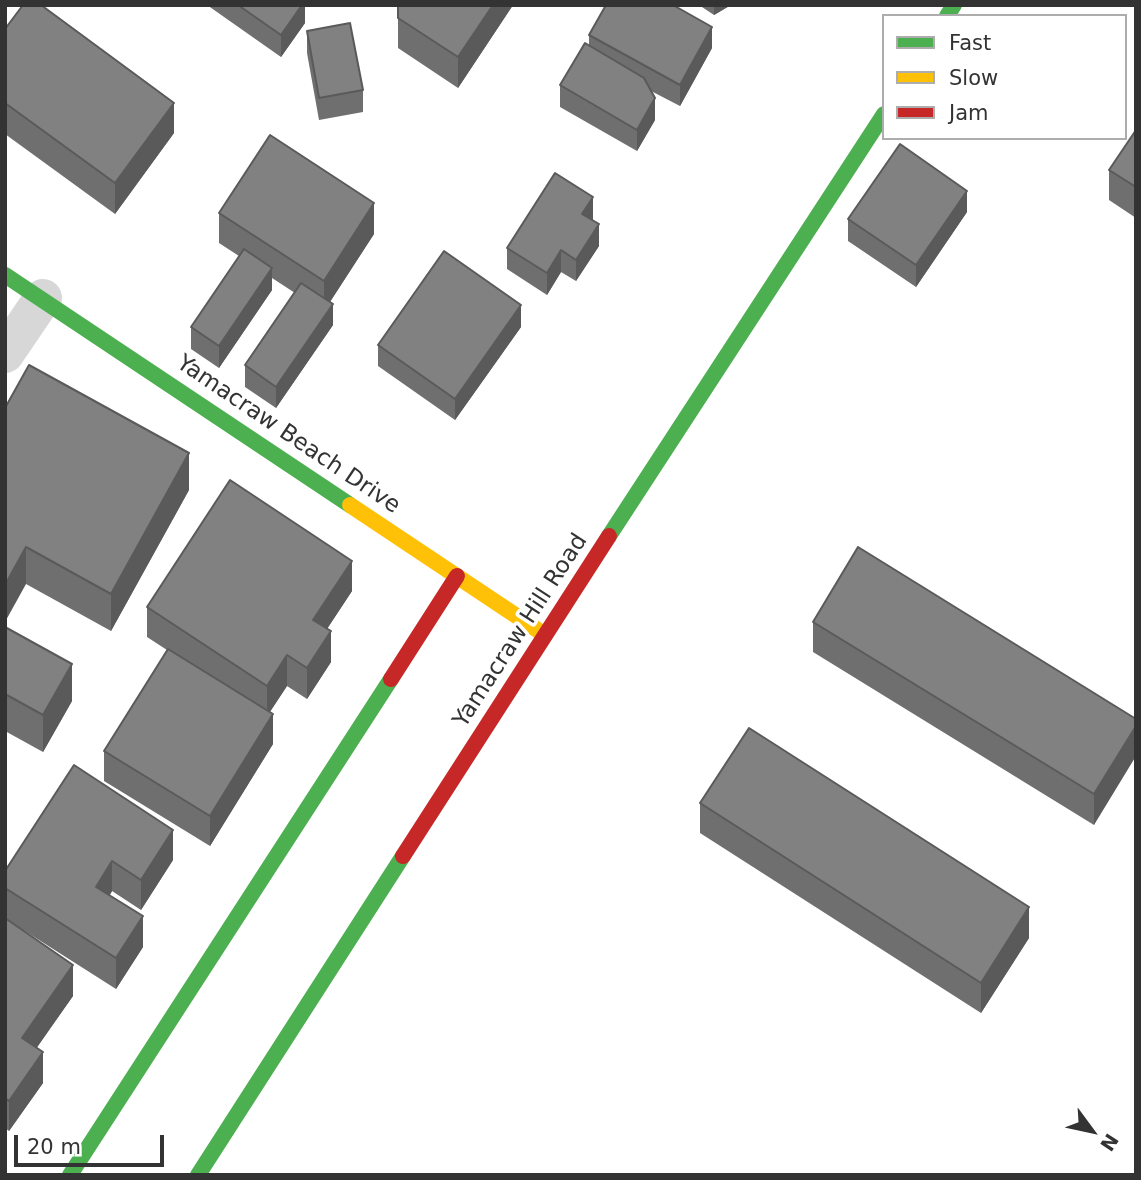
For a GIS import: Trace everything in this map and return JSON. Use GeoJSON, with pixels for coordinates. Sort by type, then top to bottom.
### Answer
{"type":"FeatureCollection","features":[{"type":"Feature","properties":{"kind":"street","name":"Yamacraw Hill Road"},"geometry":{"type":"LineString","coordinates":[[198,1175],[882,117]]}},
{"type":"Feature","properties":{"kind":"street","name":"Yamacraw Beach Drive"},"geometry":{"type":"LineString","coordinates":[[5,275],[545,635]]}},
{"type":"Feature","properties":{"kind":"street"},"geometry":{"type":"LineString","coordinates":[[5,354],[43,298]]}},
{"type":"Feature","properties":{"kind":"street"},"geometry":{"type":"LineString","coordinates":[[70,1175],[457,576]]}},
{"type":"Feature","properties":{"kind":"building"},"geometry":{"type":"Polygon","coordinates":[[[23,5],[41,5],[174,103],[115,183],[5,103],[5,29],[23,5]]]}},
{"type":"Feature","properties":{"kind":"building"},"geometry":{"type":"Polygon","coordinates":[[[238,5],[302,5],[281,35],[238,5]]]}},
{"type":"Feature","properties":{"kind":"building"},"geometry":{"type":"Polygon","coordinates":[[[398,5],[493,5],[458,57],[398,18],[398,5]]]}},
{"type":"Feature","properties":{"kind":"building"},"geometry":{"type":"Polygon","coordinates":[[[606,5],[673,5],[712,27],[680,85],[589,35],[606,5]]]}},
{"type":"Feature","properties":{"kind":"building"},"geometry":{"type":"Polygon","coordinates":[[[350,23],[363,90],[319,98],[307,31],[350,23]]]}},
{"type":"Feature","properties":{"kind":"building"},"geometry":{"type":"Polygon","coordinates":[[[585,43],[644,78],[655,98],[637,130],[560,85],[585,43]]]}},
{"type":"Feature","properties":{"kind":"building"},"geometry":{"type":"Polygon","coordinates":[[[1136,130],[1136,187],[1109,170],[1136,130]]]}},
{"type":"Feature","properties":{"kind":"building"},"geometry":{"type":"Polygon","coordinates":[[[270,135],[374,203],[324,281],[219,213],[270,135]]]}},
{"type":"Feature","properties":{"kind":"building"},"geometry":{"type":"Polygon","coordinates":[[[900,144],[967,191],[916,265],[848,219],[900,144]]]}},
{"type":"Feature","properties":{"kind":"building"},"geometry":{"type":"Polygon","coordinates":[[[555,173],[593,197],[582,214],[599,224],[576,260],[561,250],[547,273],[507,248],[555,173]]]}},
{"type":"Feature","properties":{"kind":"building"},"geometry":{"type":"Polygon","coordinates":[[[244,249],[272,268],[219,346],[191,327],[244,249]]]}},
{"type":"Feature","properties":{"kind":"building"},"geometry":{"type":"Polygon","coordinates":[[[444,251],[521,305],[455,399],[378,345],[444,251]]]}},
{"type":"Feature","properties":{"kind":"building"},"geometry":{"type":"Polygon","coordinates":[[[301,283],[333,304],[276,387],[245,365],[301,283]]]}},
{"type":"Feature","properties":{"kind":"building"},"geometry":{"type":"Polygon","coordinates":[[[29,365],[189,453],[111,594],[26,547],[5,585],[5,408],[29,365]]]}},
{"type":"Feature","properties":{"kind":"building"},"geometry":{"type":"Polygon","coordinates":[[[230,480],[352,561],[313,620],[331,631],[307,668],[287,655],[267,686],[147,607],[230,480]]]}},
{"type":"Feature","properties":{"kind":"building"},"geometry":{"type":"Polygon","coordinates":[[[858,547],[1136,719],[1136,726],[1094,794],[813,622],[858,547]]]}},
{"type":"Feature","properties":{"kind":"building"},"geometry":{"type":"Polygon","coordinates":[[[5,627],[72,664],[43,715],[5,694],[5,627]]]}},
{"type":"Feature","properties":{"kind":"building"},"geometry":{"type":"Polygon","coordinates":[[[168,649],[273,714],[210,816],[104,751],[168,649]]]}},
{"type":"Feature","properties":{"kind":"building"},"geometry":{"type":"Polygon","coordinates":[[[749,728],[1029,907],[981,983],[700,803],[749,728]]]}},
{"type":"Feature","properties":{"kind":"building"},"geometry":{"type":"Polygon","coordinates":[[[74,765],[173,830],[141,880],[112,861],[96,887],[143,916],[116,958],[5,888],[5,871],[74,765]]]}},
{"type":"Feature","properties":{"kind":"building"},"geometry":{"type":"Polygon","coordinates":[[[5,918],[73,965],[22,1038],[43,1052],[9,1101],[5,1098],[5,918]]]}},
{"type":"Feature","properties":{"kind":"traffic: fast"},"geometry":{"type":"LineString","coordinates":[[948,14],[954,5]]}},
{"type":"Feature","properties":{"kind":"traffic: fast"},"geometry":{"type":"LineString","coordinates":[[609,536],[882,117]]}},
{"type":"Feature","properties":{"kind":"traffic: fast"},"geometry":{"type":"LineString","coordinates":[[5,275],[350,505]]}},
{"type":"Feature","properties":{"kind":"traffic: fast"},"geometry":{"type":"LineString","coordinates":[[70,1175],[391,679]]}},
{"type":"Feature","properties":{"kind":"traffic: fast"},"geometry":{"type":"LineString","coordinates":[[198,1175],[403,856]]}},
{"type":"Feature","properties":{"kind":"traffic: slow"},"geometry":{"type":"LineString","coordinates":[[350,505],[545,635]]}},
{"type":"Feature","properties":{"kind":"traffic: jam"},"geometry":{"type":"LineString","coordinates":[[403,856],[609,536]]}},
{"type":"Feature","properties":{"kind":"traffic: jam"},"geometry":{"type":"LineString","coordinates":[[391,679],[457,576]]}}]}
